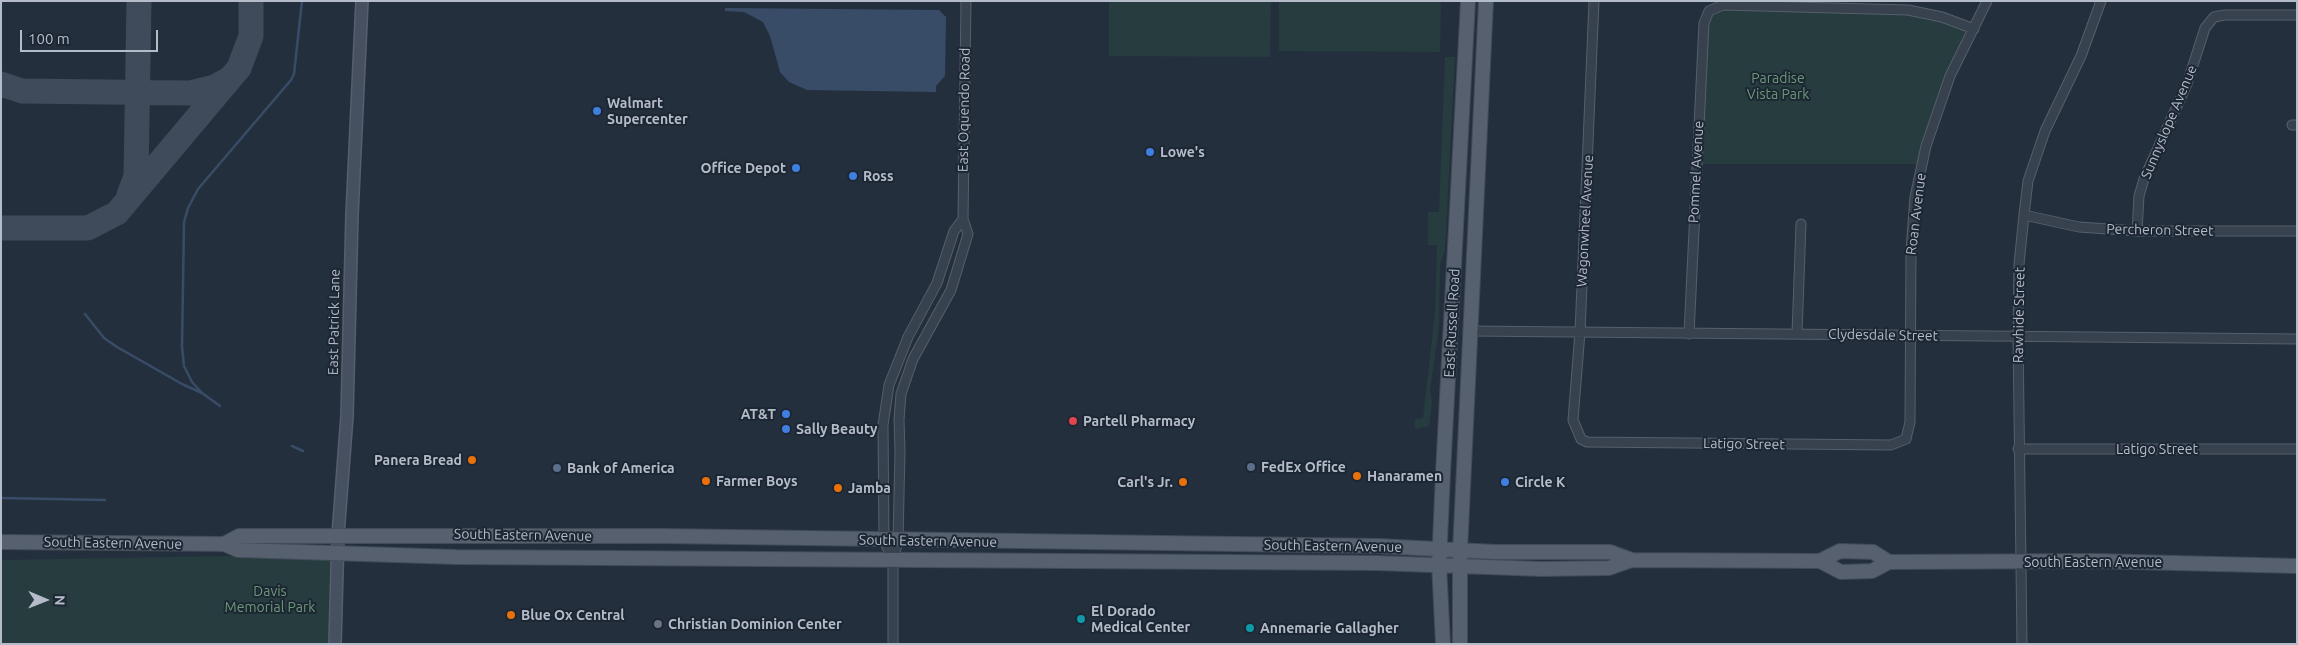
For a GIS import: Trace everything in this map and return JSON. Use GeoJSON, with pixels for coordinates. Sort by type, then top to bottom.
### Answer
{"type":"FeatureCollection","features":[{"type":"Feature","properties":{"kind":"main road","name":"East Russell Road"},"geometry":{"type":"LineString","coordinates":[[1443,644],[1440,549],[1468,1]]}},
{"type":"Feature","properties":{"kind":"main road","name":"East Russell Road"},"geometry":{"type":"LineString","coordinates":[[1460,644],[1459,565],[1486,1]]}},
{"type":"Feature","properties":{"kind":"main road"},"geometry":{"type":"LineString","coordinates":[[1457,226],[1475,227]]}},
{"type":"Feature","properties":{"kind":"main road","name":"South Eastern Avenue"},"geometry":{"type":"LineString","coordinates":[[224,544],[239,536],[654,536],[884,541],[1378,546],[1460,550],[1610,552],[1632,560]]}},
{"type":"Feature","properties":{"kind":"main road","name":"South Eastern Avenue"},"geometry":{"type":"LineString","coordinates":[[1,542],[224,544],[238,550],[338,554],[1440,564],[1609,568],[1632,560],[1820,561],[1840,551],[1873,552],[1889,562]]}},
{"type":"Feature","properties":{"kind":"main road"},"geometry":{"type":"LineString","coordinates":[[1154,543],[1158,561]]}},
{"type":"Feature","properties":{"kind":"main road","name":"South Eastern Avenue"},"geometry":{"type":"LineString","coordinates":[[1820,561],[1841,572],[1872,572],[1889,562],[2121,562],[2297,566]]}},
{"type":"Feature","properties":{"kind":"street","name":"East Patrick Lane"},"geometry":{"type":"LineString","coordinates":[[335,644],[338,535],[347,416],[352,215],[362,1]]}},
{"type":"Feature","properties":{"kind":"street","name":"East Oquendo Road"},"geometry":{"type":"LineString","coordinates":[[893,644],[893,559],[898,541],[901,394],[913,359],[943,308],[960,266],[968,234],[963,219],[966,1]]}},
{"type":"Feature","properties":{"kind":"street","name":"Wagonwheel Avenue"},"geometry":{"type":"LineString","coordinates":[[1581,439],[1573,420],[1580,332],[1594,1]]}},
{"type":"Feature","properties":{"kind":"street","name":"Roan Avenue"},"geometry":{"type":"LineString","coordinates":[[1906,439],[1910,422],[1909,335],[1914,206],[1926,146],[1950,76],[1987,1]]}},
{"type":"Feature","properties":{"kind":"street","name":"Rawhide Street"},"geometry":{"type":"LineString","coordinates":[[2022,644],[2018,336],[2019,264],[2028,181],[2045,131],[2081,56],[2101,1]]}},
{"type":"Feature","properties":{"kind":"street","name":"Pommel Avenue"},"geometry":{"type":"LineString","coordinates":[[1688,334],[1704,22],[1709,11],[1723,5],[1888,8],[1928,14],[1974,29]]}},
{"type":"Feature","properties":{"kind":"street","name":"Sunnyslope Avenue"},"geometry":{"type":"LineString","coordinates":[[2137,232],[2139,196],[2144,179],[2187,84],[2205,28],[2214,17],[2225,15],[2297,16]]}},
{"type":"Feature","properties":{"kind":"street","name":"Percheron Street"},"geometry":{"type":"LineString","coordinates":[[2024,215],[2079,227],[2137,232],[2297,231]]}},
{"type":"Feature","properties":{"kind":"street","name":"East Oquendo Road"},"geometry":{"type":"LineString","coordinates":[[893,559],[884,541],[884,426],[889,384],[908,337],[937,283],[954,230],[963,219]]}},
{"type":"Feature","properties":{"kind":"street"},"geometry":{"type":"LineString","coordinates":[[1797,334],[1801,224]]}},
{"type":"Feature","properties":{"kind":"street","name":"Clydesdale Street"},"geometry":{"type":"LineString","coordinates":[[1470,331],[2297,339]]}},
{"type":"Feature","properties":{"kind":"street","name":"Latigo Street"},"geometry":{"type":"LineString","coordinates":[[1581,439],[1587,442],[1890,445],[1906,439]]}},
{"type":"Feature","properties":{"kind":"street","name":"Latigo Street"},"geometry":{"type":"LineString","coordinates":[[2018,449],[2297,449]]}},
{"type":"Feature","properties":{"kind":"green space"},"geometry":{"type":"Polygon","coordinates":[[[1109,1],[1271,1],[1270,57],[1109,56],[1109,1]]]}},
{"type":"Feature","properties":{"kind":"green space"},"geometry":{"type":"Polygon","coordinates":[[[1279,1],[1441,1],[1440,52],[1279,51],[1279,1]]]}},
{"type":"Feature","properties":{"kind":"green space","name":"Paradise Vista Park"},"geometry":{"type":"Polygon","coordinates":[[[1714,8],[1882,10],[1933,18],[1970,34],[1920,164],[1696,164],[1704,19],[1714,8]]]}},
{"type":"Feature","properties":{"kind":"green space"},"geometry":{"type":"Polygon","coordinates":[[[1445,57],[1455,57],[1445,251],[1440,265],[1439,327],[1430,391],[1432,403],[1429,426],[1415,429],[1415,419],[1423,418],[1435,313],[1437,245],[1428,245],[1428,212],[1439,212],[1445,57]]]}},
{"type":"Feature","properties":{"kind":"green space","name":"Davis Memorial Park"},"geometry":{"type":"Polygon","coordinates":[[[338,554],[335,644],[1,644],[1,560],[338,554]]]}},
{"type":"Feature","properties":{"kind":"water"},"geometry":{"type":"Polygon","coordinates":[[[725,8],[939,10],[946,17],[945,76],[936,86],[936,92],[807,90],[789,82],[780,72],[770,36],[763,22],[744,12],[725,11],[725,8]]]}},
{"type":"Feature","properties":{"kind":"waterway"},"geometry":{"type":"LineString","coordinates":[[202,393],[192,382],[184,366],[182,347],[184,222],[188,208],[198,189],[291,80],[294,74],[302,1]]}},
{"type":"Feature","properties":{"kind":"waterway"},"geometry":{"type":"LineString","coordinates":[[85,314],[104,338],[117,347],[182,384],[202,393],[220,406]]}},
{"type":"Feature","properties":{"kind":"waterway"},"geometry":{"type":"LineString","coordinates":[[292,446],[303,451]]}},
{"type":"Feature","properties":{"kind":"waterway"},"geometry":{"type":"LineString","coordinates":[[1,498],[105,500]]}},
{"type":"Feature","properties":{"kind":"taxiway"},"geometry":{"type":"LineString","coordinates":[[129,195],[136,176],[139,1]]}},
{"type":"Feature","properties":{"kind":"taxiway"},"geometry":{"type":"LineString","coordinates":[[1,228],[88,228],[117,213],[239,68],[251,36],[251,1]]}},
{"type":"Feature","properties":{"kind":"taxiway"},"geometry":{"type":"LineString","coordinates":[[1,84],[22,91],[191,93],[215,87],[227,80]]}},
{"type":"Feature","properties":{"kind":"place","name":"Walmart Supercenter"},"geometry":{"type":"Point","coordinates":[597,111]}},
{"type":"Feature","properties":{"kind":"place","name":"Lowe's"},"geometry":{"type":"Point","coordinates":[1150,152]}},
{"type":"Feature","properties":{"kind":"place","name":"Office Depot"},"geometry":{"type":"Point","coordinates":[796,168]}},
{"type":"Feature","properties":{"kind":"place","name":"Ross"},"geometry":{"type":"Point","coordinates":[853,176]}},
{"type":"Feature","properties":{"kind":"place","name":"AT&T"},"geometry":{"type":"Point","coordinates":[786,414]}},
{"type":"Feature","properties":{"kind":"place","name":"Partell Pharmacy"},"geometry":{"type":"Point","coordinates":[1073,421]}},
{"type":"Feature","properties":{"kind":"place","name":"Sally Beauty"},"geometry":{"type":"Point","coordinates":[786,429]}},
{"type":"Feature","properties":{"kind":"place","name":"Panera Bread"},"geometry":{"type":"Point","coordinates":[472,460]}},
{"type":"Feature","properties":{"kind":"place","name":"FedEx Office"},"geometry":{"type":"Point","coordinates":[1251,467]}},
{"type":"Feature","properties":{"kind":"place","name":"Bank of America"},"geometry":{"type":"Point","coordinates":[557,468]}},
{"type":"Feature","properties":{"kind":"place","name":"Hanaramen"},"geometry":{"type":"Point","coordinates":[1357,476]}},
{"type":"Feature","properties":{"kind":"place","name":"Farmer Boys"},"geometry":{"type":"Point","coordinates":[706,481]}},
{"type":"Feature","properties":{"kind":"place","name":"Carl's Jr."},"geometry":{"type":"Point","coordinates":[1183,482]}},
{"type":"Feature","properties":{"kind":"place","name":"Circle K"},"geometry":{"type":"Point","coordinates":[1505,482]}},
{"type":"Feature","properties":{"kind":"place","name":"Jamba"},"geometry":{"type":"Point","coordinates":[838,488]}},
{"type":"Feature","properties":{"kind":"place","name":"Blue Ox Central"},"geometry":{"type":"Point","coordinates":[511,615]}},
{"type":"Feature","properties":{"kind":"place","name":"El Dorado Medical Center"},"geometry":{"type":"Point","coordinates":[1081,619]}},
{"type":"Feature","properties":{"kind":"place","name":"Christian Dominion Center"},"geometry":{"type":"Point","coordinates":[658,624]}},
{"type":"Feature","properties":{"kind":"place","name":"Annemarie Gallagher"},"geometry":{"type":"Point","coordinates":[1250,628]}}]}
